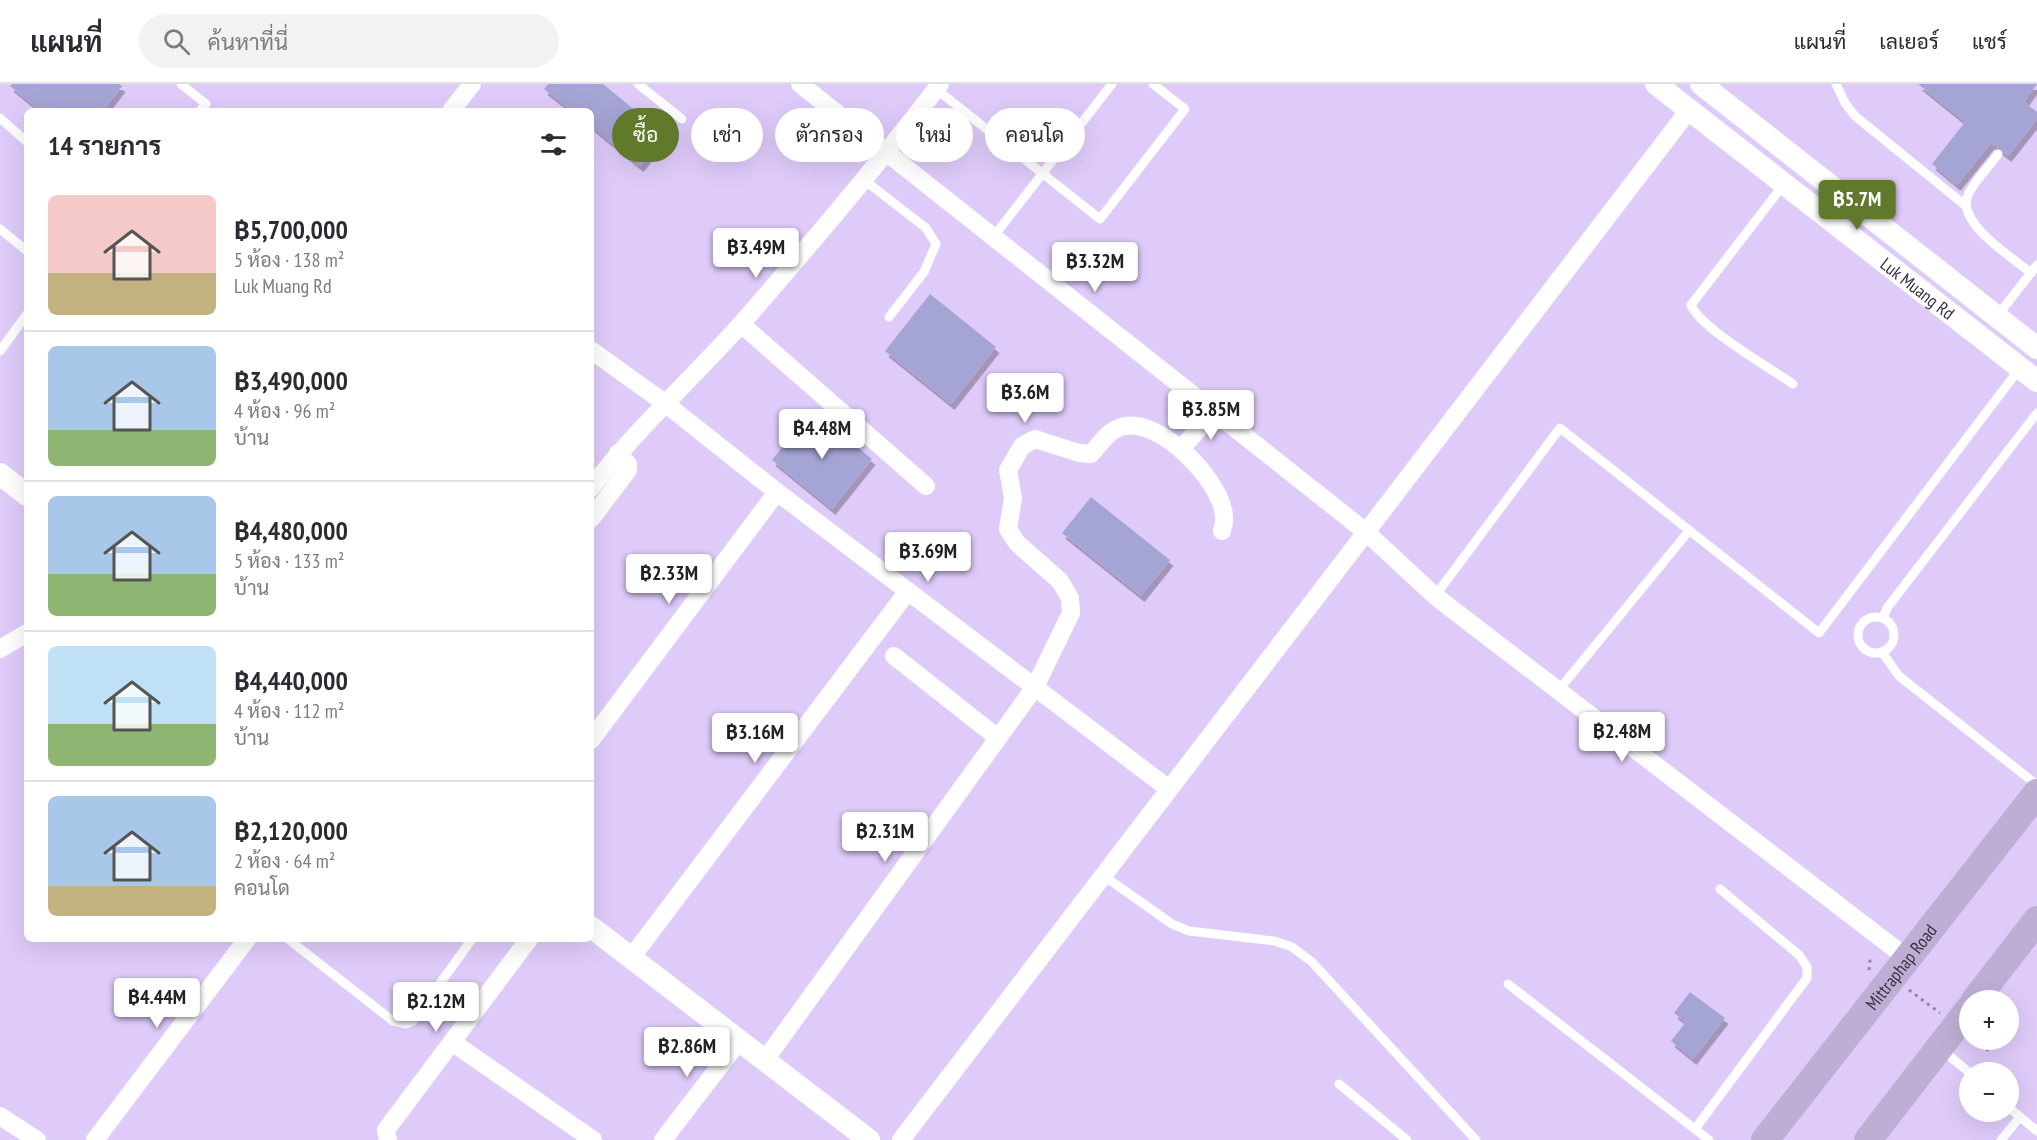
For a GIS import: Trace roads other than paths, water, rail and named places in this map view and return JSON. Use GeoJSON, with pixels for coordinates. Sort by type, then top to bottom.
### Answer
{"type":"FeatureCollection","features":[{"type":"Feature","properties":{"kind":"main road","name":"Mittraphap Road"},"geometry":{"type":"LineString","coordinates":[[1765,1140],[2037,794]]}},
{"type":"Feature","properties":{"kind":"main road"},"geometry":{"type":"LineString","coordinates":[[1983,990],[2037,920]]}},
{"type":"Feature","properties":{"kind":"main road"},"geometry":{"type":"LineString","coordinates":[[1868,1140],[1959,1022]]}},
{"type":"Feature","properties":{"kind":"street"},"geometry":{"type":"LineString","coordinates":[[453,108],[472,84]]}},
{"type":"Feature","properties":{"kind":"street"},"geometry":{"type":"LineString","coordinates":[[800,84],[1366,532],[1435,596],[1907,958]]}},
{"type":"Feature","properties":{"kind":"street","name":"Luk Muang Rd"},"geometry":{"type":"LineString","coordinates":[[1656,84],[2029,375]]}},
{"type":"Feature","properties":{"kind":"street"},"geometry":{"type":"LineString","coordinates":[[901,1140],[1689,110],[1687,84]]}},
{"type":"Feature","properties":{"kind":"street","name":"Luk Muang Rd"},"geometry":{"type":"LineString","coordinates":[[1701,84],[1998,315],[2037,348]]}},
{"type":"Feature","properties":{"kind":"street"},"geometry":{"type":"LineString","coordinates":[[594,484],[618,453],[741,324],[887,153],[938,87]]}},
{"type":"Feature","properties":{"kind":"street"},"geometry":{"type":"LineString","coordinates":[[741,324],[926,486]]}},
{"type":"Feature","properties":{"kind":"street"},"geometry":{"type":"LineString","coordinates":[[594,352],[666,404],[777,492],[1170,789]]}},
{"type":"Feature","properties":{"kind":"street"},"geometry":{"type":"LineString","coordinates":[[1181,449],[1214,411]]}},
{"type":"Feature","properties":{"kind":"street"},"geometry":{"type":"LineString","coordinates":[[765,1060],[1035,687],[1071,613],[1070,598],[1060,581],[1017,543],[1008,530],[1013,498],[1008,470],[1022,446],[1035,439],[1079,453],[1091,454],[1109,433],[1121,427],[1132,425],[1149,429],[1181,449],[1211,484],[1224,517],[1222,531]]}},
{"type":"Feature","properties":{"kind":"street"},"geometry":{"type":"LineString","coordinates":[[594,515],[628,470],[628,464],[618,453]]}},
{"type":"Feature","properties":{"kind":"street"},"geometry":{"type":"LineString","coordinates":[[0,474],[24,493]]}},
{"type":"Feature","properties":{"kind":"street"},"geometry":{"type":"LineString","coordinates":[[594,736],[777,492]]}},
{"type":"Feature","properties":{"kind":"street"},"geometry":{"type":"LineString","coordinates":[[631,958],[908,591]]}},
{"type":"Feature","properties":{"kind":"street"},"geometry":{"type":"LineString","coordinates":[[0,649],[24,635]]}},
{"type":"Feature","properties":{"kind":"street"},"geometry":{"type":"LineString","coordinates":[[894,656],[998,738]]}},
{"type":"Feature","properties":{"kind":"street"},"geometry":{"type":"LineString","coordinates":[[594,929],[869,1140]]}},
{"type":"Feature","properties":{"kind":"street"},"geometry":{"type":"LineString","coordinates":[[95,1140],[245,942]]}},
{"type":"Feature","properties":{"kind":"street"},"geometry":{"type":"LineString","coordinates":[[388,1140],[386,1130],[527,942]]}},
{"type":"Feature","properties":{"kind":"street"},"geometry":{"type":"LineString","coordinates":[[663,1140],[739,1041]]}},
{"type":"Feature","properties":{"kind":"street"},"geometry":{"type":"LineString","coordinates":[[452,1042],[593,1140]]}},
{"type":"Feature","properties":{"kind":"street"},"geometry":{"type":"LineString","coordinates":[[0,1116],[37,1140]]}},
{"type":"Feature","properties":{"kind":"lane"},"geometry":{"type":"LineString","coordinates":[[181,84],[206,104],[203,108]]}},
{"type":"Feature","properties":{"kind":"lane"},"geometry":{"type":"LineString","coordinates":[[638,84],[682,119]]}},
{"type":"Feature","properties":{"kind":"lane"},"geometry":{"type":"LineString","coordinates":[[994,236],[1112,84]]}},
{"type":"Feature","properties":{"kind":"lane"},"geometry":{"type":"LineString","coordinates":[[938,87],[1100,219],[1185,109],[1153,84]]}},
{"type":"Feature","properties":{"kind":"lane"},"geometry":{"type":"LineString","coordinates":[[1836,84],[1841,96],[1855,116],[1966,206],[1978,229],[2031,273]]}},
{"type":"Feature","properties":{"kind":"lane"},"geometry":{"type":"LineString","coordinates":[[0,118],[24,139]]}},
{"type":"Feature","properties":{"kind":"lane"},"geometry":{"type":"LineString","coordinates":[[1966,206],[1968,195],[1998,154]]}},
{"type":"Feature","properties":{"kind":"lane"},"geometry":{"type":"LineString","coordinates":[[864,180],[926,228],[936,244],[924,272],[889,317]]}},
{"type":"Feature","properties":{"kind":"lane"},"geometry":{"type":"LineString","coordinates":[[1784,184],[1691,305],[1695,314],[1712,328],[1793,384]]}},
{"type":"Feature","properties":{"kind":"lane"},"geometry":{"type":"LineString","coordinates":[[0,229],[24,249]]}},
{"type":"Feature","properties":{"kind":"lane"},"geometry":{"type":"LineString","coordinates":[[1998,315],[2037,265]]}},
{"type":"Feature","properties":{"kind":"lane"},"geometry":{"type":"LineString","coordinates":[[0,351],[24,318]]}},
{"type":"Feature","properties":{"kind":"lane"},"geometry":{"type":"LineString","coordinates":[[1435,596],[1560,428],[1688,532],[1819,633],[2029,375]]}},
{"type":"Feature","properties":{"kind":"lane"},"geometry":{"type":"LineString","coordinates":[[1883,618],[1887,608],[2037,413]]}},
{"type":"Feature","properties":{"kind":"lane"},"geometry":{"type":"LineString","coordinates":[[1558,691],[1688,532]]}},
{"type":"Feature","properties":{"kind":"lane"},"geometry":{"type":"LineString","coordinates":[[1873,617],[1883,618],[1892,625],[1894,638],[1892,644],[1882,652],[1865,650],[1857,637],[1863,622],[1873,617]]}},
{"type":"Feature","properties":{"kind":"lane"},"geometry":{"type":"LineString","coordinates":[[1882,652],[1899,676],[2037,785]]}},
{"type":"Feature","properties":{"kind":"lane"},"geometry":{"type":"LineString","coordinates":[[1104,876],[1172,924],[1189,931],[1274,941],[1292,947],[1312,962],[1476,1140]]}},
{"type":"Feature","properties":{"kind":"lane"},"geometry":{"type":"LineString","coordinates":[[1695,1129],[1807,978],[1807,966],[1799,955],[1720,889]]}},
{"type":"Feature","properties":{"kind":"lane"},"geometry":{"type":"LineString","coordinates":[[292,942],[393,1021],[406,1024],[412,1021],[470,942]]}},
{"type":"Feature","properties":{"kind":"lane"},"geometry":{"type":"LineString","coordinates":[[1508,984],[1709,1140]]}},
{"type":"Feature","properties":{"kind":"lane"},"geometry":{"type":"LineString","coordinates":[[1939,1047],[1959,1064]]}},
{"type":"Feature","properties":{"kind":"lane"},"geometry":{"type":"LineString","coordinates":[[1339,1084],[1407,1140]]}},
{"type":"Feature","properties":{"kind":"lane"},"geometry":{"type":"LineString","coordinates":[[2001,1140],[2020,1117],[2037,1131]]}}]}
